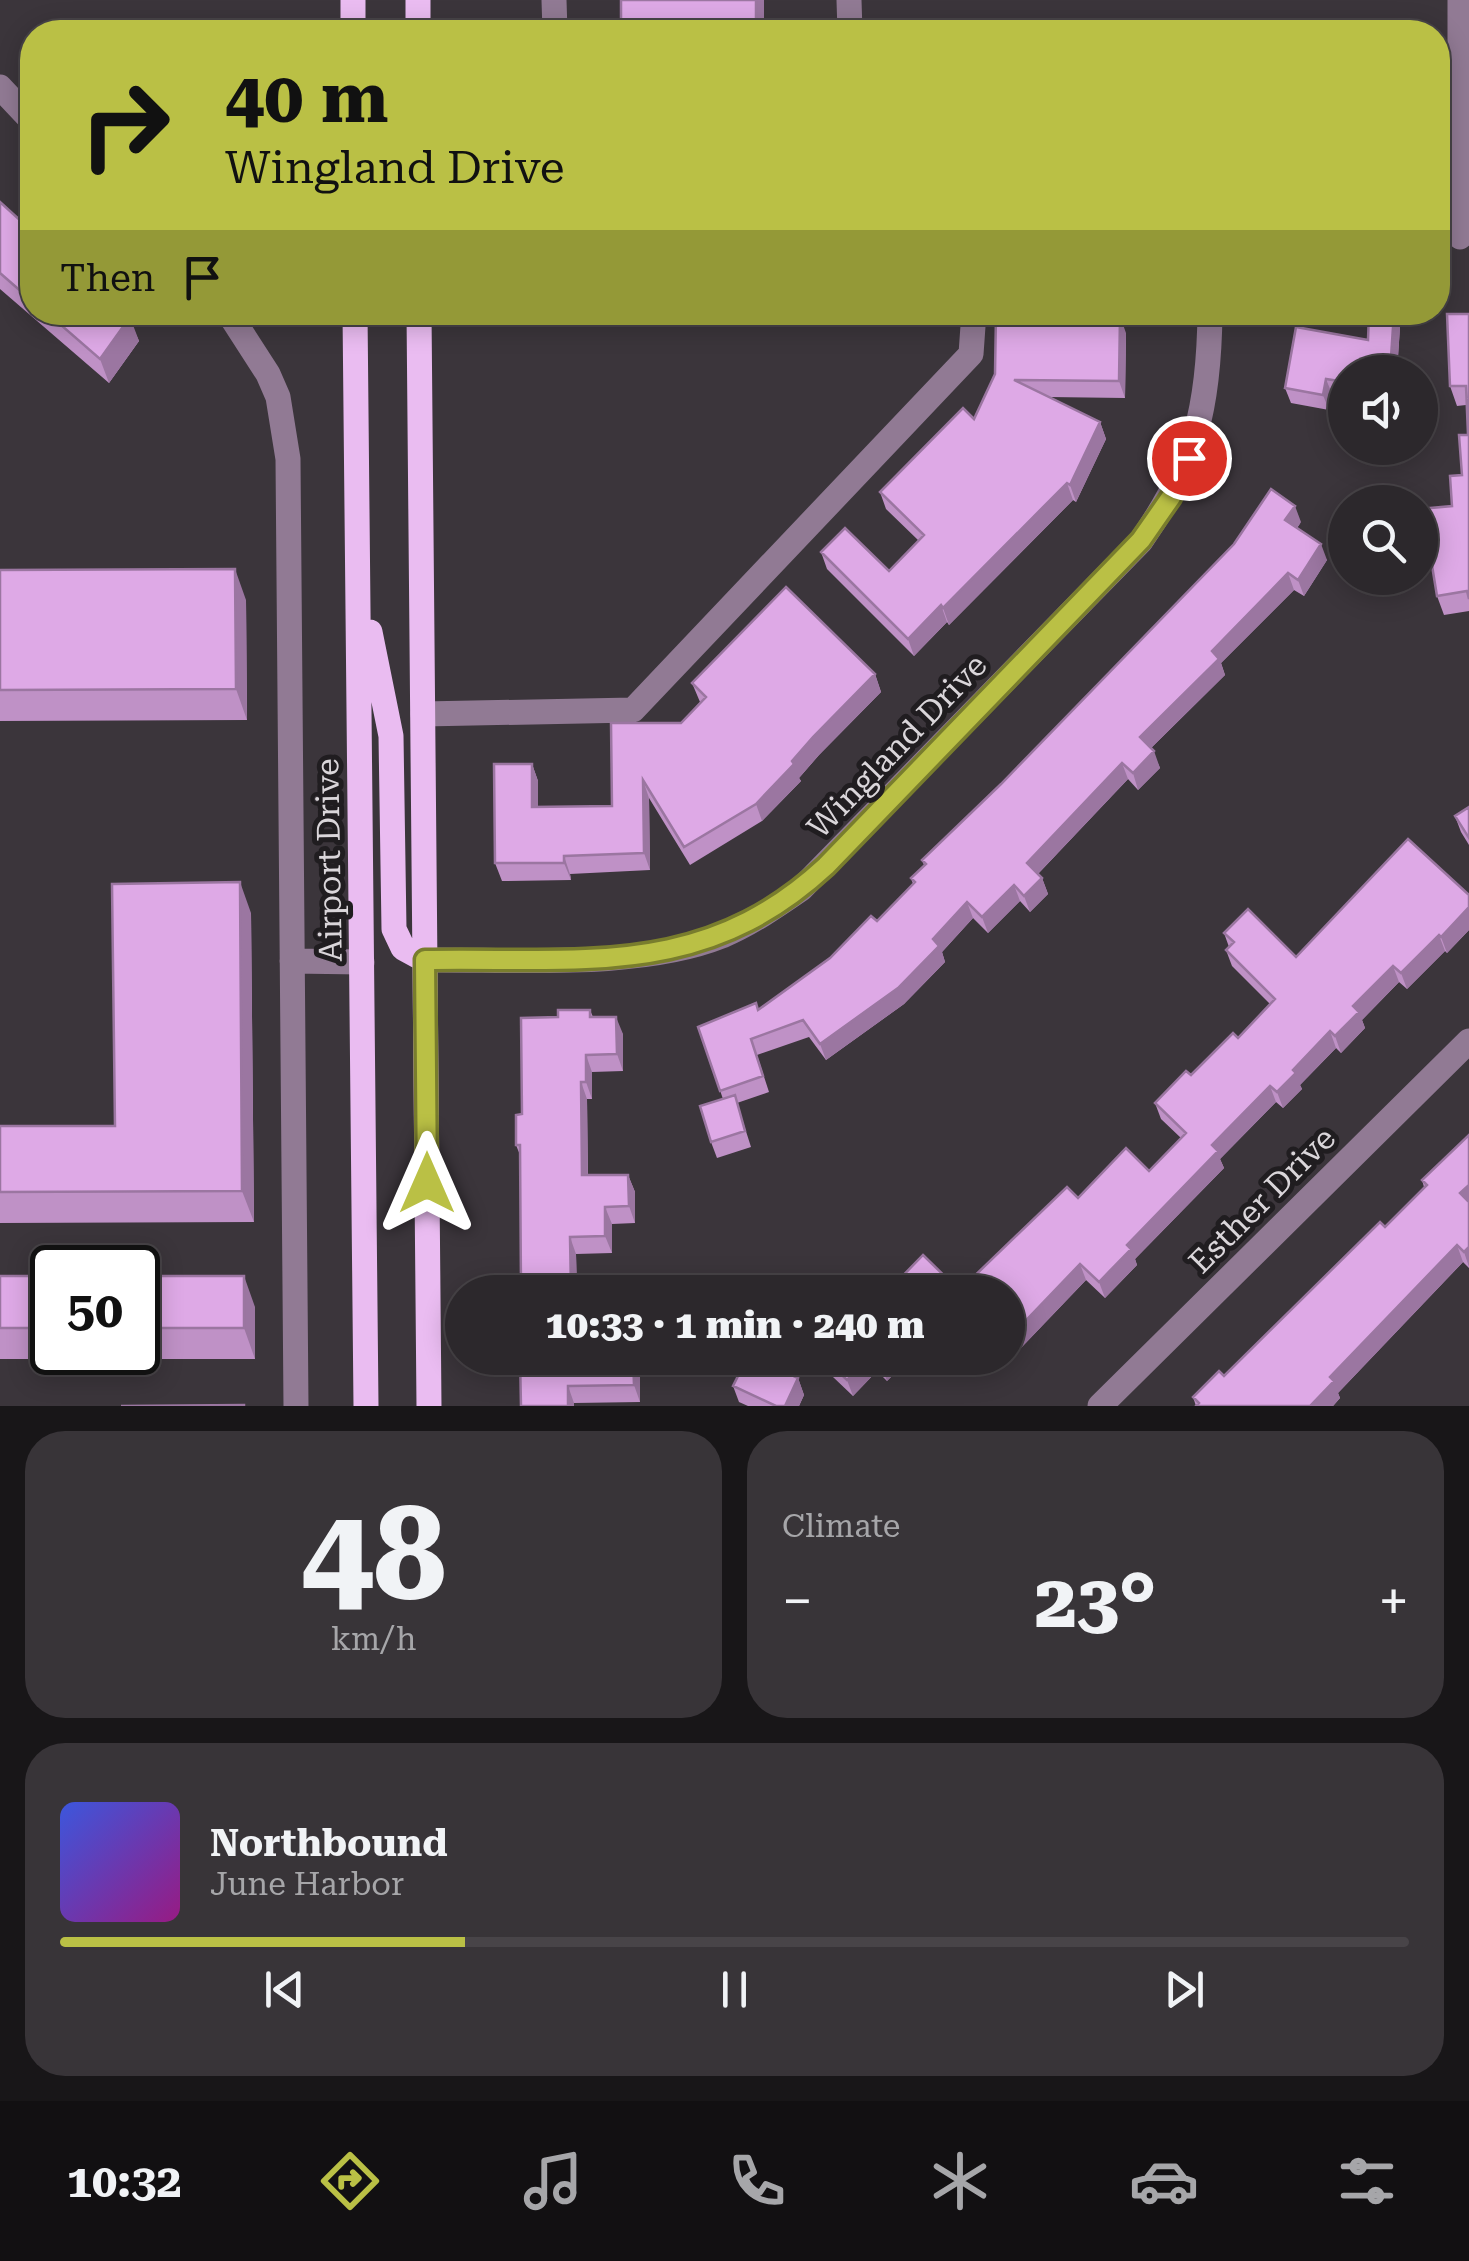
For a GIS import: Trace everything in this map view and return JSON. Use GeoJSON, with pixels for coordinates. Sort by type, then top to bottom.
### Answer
{"type":"FeatureCollection","features":[{"type":"Feature","properties":{"kind":"main road","name":"Airport Drive"},"geometry":{"type":"LineString","coordinates":[[355,325],[366,1406]]}},
{"type":"Feature","properties":{"kind":"main road"},"geometry":{"type":"LineString","coordinates":[[418,325],[429,1406]]}},
{"type":"Feature","properties":{"kind":"main road"},"geometry":{"type":"LineString","coordinates":[[358,584],[390,736],[394,929],[403,948],[425,960]]}},
{"type":"Feature","properties":{"kind":"street"},"geometry":{"type":"LineString","coordinates":[[1455,237],[1460,175],[1460,0]]}},
{"type":"Feature","properties":{"kind":"street"},"geometry":{"type":"LineString","coordinates":[[0,87],[20,108]]}},
{"type":"Feature","properties":{"kind":"street"},"geometry":{"type":"LineString","coordinates":[[236,325],[278,397],[288,459],[296,1406]]}},
{"type":"Feature","properties":{"kind":"street"},"geometry":{"type":"LineString","coordinates":[[423,714],[633,710],[971,354],[973,325]]}},
{"type":"Feature","properties":{"kind":"street","name":"Wingland Drive"},"geometry":{"type":"LineString","coordinates":[[425,960],[634,956],[680,949],[734,930],[801,889],[1141,540],[1171,497],[1189,458],[1204,408],[1210,325]]}},
{"type":"Feature","properties":{"kind":"street"},"geometry":{"type":"LineString","coordinates":[[292,961],[362,962]]}},
{"type":"Feature","properties":{"kind":"street","name":"Esther Drive"},"geometry":{"type":"LineString","coordinates":[[1100,1406],[1469,1040]]}},
{"type":"Feature","properties":{"kind":"building"},"geometry":{"type":"Polygon","coordinates":[[[621,0],[756,0],[756,20],[621,20],[621,0]]]}},
{"type":"Feature","properties":{"kind":"building"},"geometry":{"type":"Polygon","coordinates":[[[0,202],[20,220],[20,290],[0,273],[0,202]]]}},
{"type":"Feature","properties":{"kind":"building"},"geometry":{"type":"Polygon","coordinates":[[[1450,314],[1469,314],[1469,599],[1467,591],[1437,595],[1438,507],[1452,506],[1450,476],[1462,475],[1459,435],[1468,435],[1466,386],[1450,386],[1450,314]]]}},
{"type":"Feature","properties":{"kind":"building"},"geometry":{"type":"Polygon","coordinates":[[[61,325],[124,325],[100,359],[61,325]]]}},
{"type":"Feature","properties":{"kind":"building"},"geometry":{"type":"Polygon","coordinates":[[[996,325],[1120,325],[1119,381],[1014,380],[1100,422],[1070,485],[1067,483],[908,639],[821,552],[845,528],[889,571],[924,535],[880,492],[963,408],[974,419],[995,374],[996,325]]]}},
{"type":"Feature","properties":{"kind":"building"},"geometry":{"type":"Polygon","coordinates":[[[1369,325],[1393,325],[1391,355],[1328,355],[1328,379],[1323,395],[1285,388],[1296,327],[1368,340],[1369,325]]]}},
{"type":"Feature","properties":{"kind":"building"},"geometry":{"type":"Polygon","coordinates":[[[1271,489],[1295,506],[1285,520],[1321,544],[1298,580],[1288,573],[1212,651],[1219,659],[1140,737],[1154,751],[1133,773],[1122,763],[1027,863],[1042,878],[1024,896],[1014,885],[982,917],[967,902],[933,939],[939,946],[898,988],[820,1044],[803,1020],[751,1039],[763,1076],[720,1091],[698,1027],[756,1003],[758,1010],[830,958],[871,916],[877,921],[915,882],[911,878],[926,864],[922,860],[1234,544],[1271,489]]]}},
{"type":"Feature","properties":{"kind":"building"},"geometry":{"type":"Polygon","coordinates":[[[235,569],[236,689],[0,690],[0,570],[235,569]]]}},
{"type":"Feature","properties":{"kind":"building"},"geometry":{"type":"Polygon","coordinates":[[[786,587],[875,674],[813,737],[792,761],[794,764],[756,804],[684,847],[643,780],[644,853],[564,856],[564,863],[495,863],[494,764],[532,764],[532,807],[612,806],[611,723],[681,723],[706,697],[692,683],[786,587]]]}},
{"type":"Feature","properties":{"kind":"building"},"geometry":{"type":"Polygon","coordinates":[[[1469,807],[1469,838],[1455,816],[1469,807]]]}},
{"type":"Feature","properties":{"kind":"building"},"geometry":{"type":"Polygon","coordinates":[[[1408,839],[1469,895],[1469,907],[1441,937],[1401,973],[1393,966],[1353,1006],[1359,1012],[1335,1036],[1330,1031],[1277,1092],[1270,1086],[1212,1145],[1218,1151],[1127,1245],[1131,1249],[1099,1282],[1080,1264],[1025,1321],[1025,1275],[975,1275],[1067,1187],[1078,1198],[1126,1148],[1149,1171],[1186,1133],[1155,1103],[1186,1071],[1191,1075],[1233,1033],[1238,1038],[1275,999],[1226,950],[1234,942],[1224,933],[1248,909],[1296,957],[1408,839]]]}},
{"type":"Feature","properties":{"kind":"building"},"geometry":{"type":"Polygon","coordinates":[[[240,882],[242,1191],[0,1192],[0,1126],[115,1126],[112,884],[240,882]]]}},
{"type":"Feature","properties":{"kind":"building"},"geometry":{"type":"Polygon","coordinates":[[[558,1010],[590,1010],[590,1017],[616,1017],[617,1054],[586,1055],[586,1082],[581,1082],[582,1175],[628,1175],[629,1206],[605,1207],[605,1236],[570,1237],[571,1275],[521,1275],[520,1145],[516,1145],[516,1115],[522,1114],[521,1018],[558,1017],[558,1010]]]}},
{"type":"Feature","properties":{"kind":"building"},"geometry":{"type":"Polygon","coordinates":[[[735,1095],[745,1131],[711,1142],[700,1106],[735,1095]]]}},
{"type":"Feature","properties":{"kind":"building"},"geometry":{"type":"Polygon","coordinates":[[[1469,1135],[1469,1185],[1460,1193],[1469,1202],[1469,1247],[1464,1252],[1457,1245],[1330,1377],[1334,1381],[1310,1406],[1196,1406],[1199,1403],[1193,1397],[1219,1371],[1224,1376],[1380,1222],[1385,1227],[1427,1185],[1422,1180],[1469,1135]]]}},
{"type":"Feature","properties":{"kind":"building"},"geometry":{"type":"Polygon","coordinates":[[[923,1255],[944,1275],[904,1275],[923,1255]]]}},
{"type":"Feature","properties":{"kind":"building"},"geometry":{"type":"Polygon","coordinates":[[[0,1276],[30,1276],[30,1328],[0,1328],[0,1276]]]}},
{"type":"Feature","properties":{"kind":"building"},"geometry":{"type":"Polygon","coordinates":[[[160,1276],[244,1276],[244,1328],[160,1328],[160,1276]]]}},
{"type":"Feature","properties":{"kind":"building"},"geometry":{"type":"Polygon","coordinates":[[[520,1375],[634,1375],[634,1385],[568,1386],[568,1406],[521,1406],[520,1375]]]}},
{"type":"Feature","properties":{"kind":"building"},"geometry":{"type":"Polygon","coordinates":[[[738,1375],[798,1378],[785,1406],[776,1406],[733,1386],[738,1375]]]}},
{"type":"Feature","properties":{"kind":"route"},"geometry":{"type":"LineString","coordinates":[[427,1183],[425,960],[634,956],[680,949],[721,936],[761,916],[826,866],[1141,540],[1171,497],[1189,458]]}}]}
